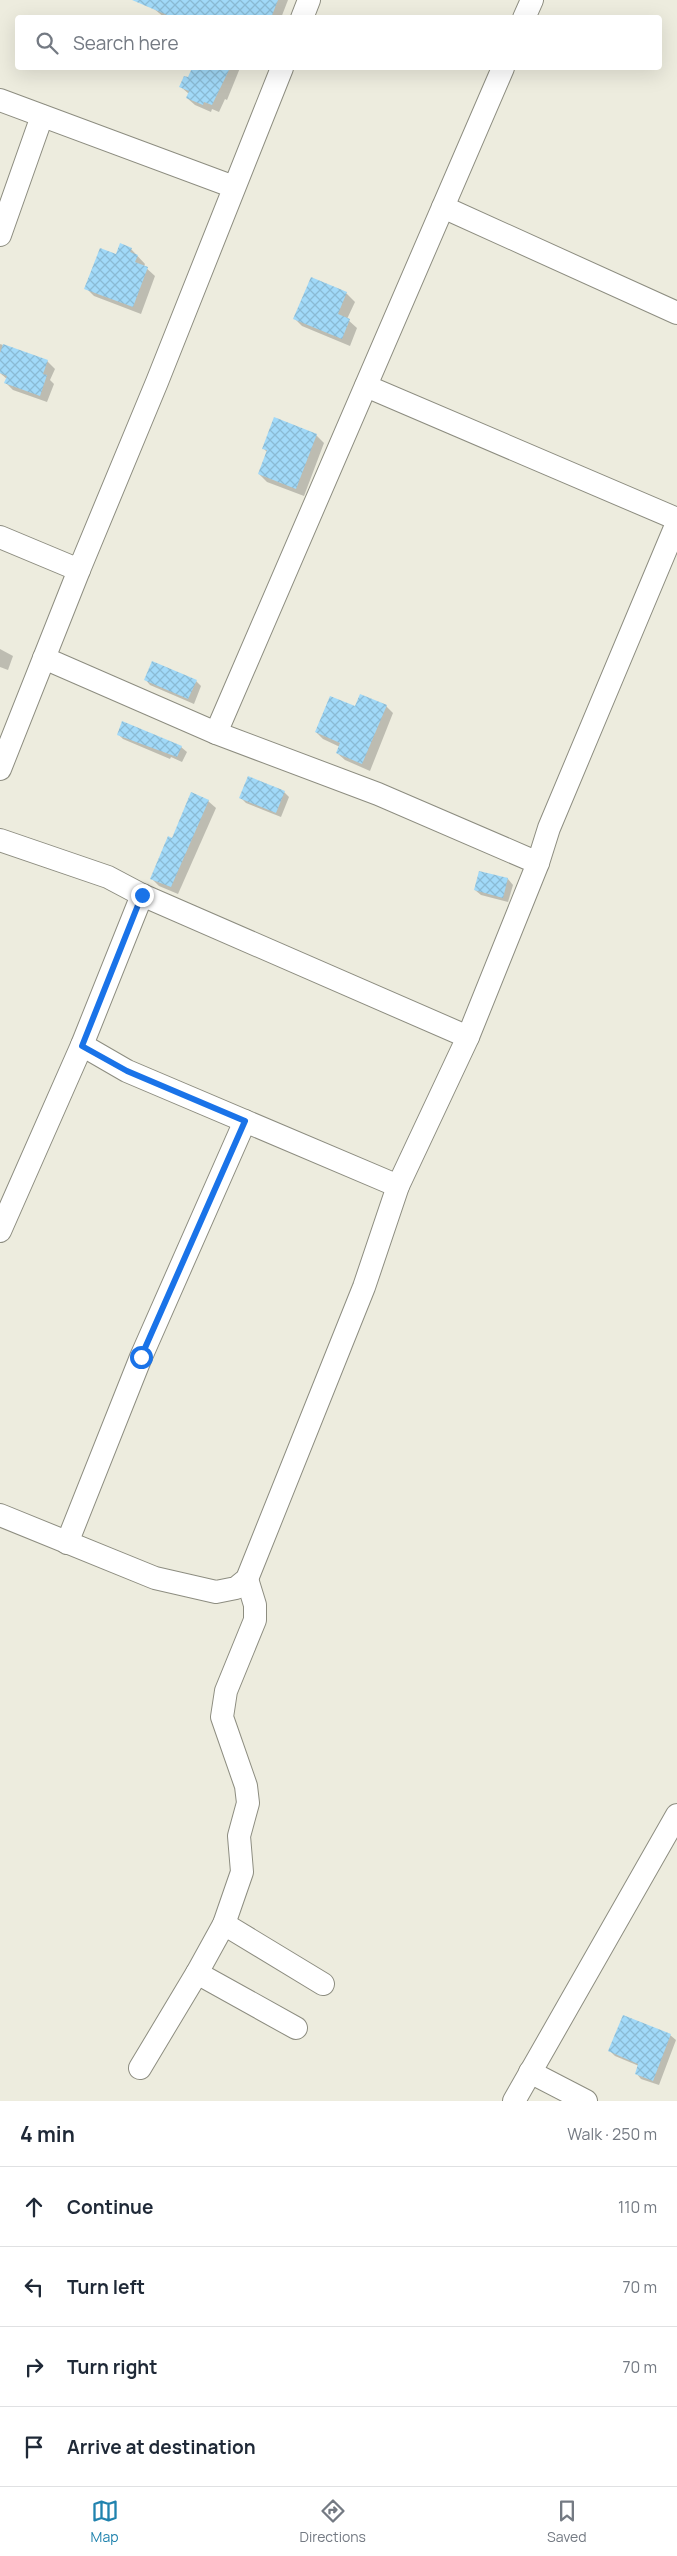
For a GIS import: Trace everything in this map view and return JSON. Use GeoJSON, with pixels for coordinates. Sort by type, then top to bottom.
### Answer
{"type":"FeatureCollection","features":[{"type":"Feature","properties":{"kind":"street"},"geometry":{"type":"LineString","coordinates":[[303,15],[309,0]]}},
{"type":"Feature","properties":{"kind":"street"},"geometry":{"type":"LineString","coordinates":[[525,15],[532,0]]}},
{"type":"Feature","properties":{"kind":"street"},"geometry":{"type":"LineString","coordinates":[[0,769],[281,70]]}},
{"type":"Feature","properties":{"kind":"street"},"geometry":{"type":"LineString","coordinates":[[216,733],[502,70]]}},
{"type":"Feature","properties":{"kind":"street"},"geometry":{"type":"LineString","coordinates":[[0,100],[234,187]]}},
{"type":"Feature","properties":{"kind":"street"},"geometry":{"type":"LineString","coordinates":[[0,235],[42,116]]}},
{"type":"Feature","properties":{"kind":"street"},"geometry":{"type":"LineString","coordinates":[[443,207],[677,313]]}},
{"type":"Feature","properties":{"kind":"street"},"geometry":{"type":"LineString","coordinates":[[366,386],[677,519]]}},
{"type":"Feature","properties":{"kind":"street"},"geometry":{"type":"LineString","coordinates":[[0,1515],[155,1578],[216,1592],[236,1588],[247,1579],[364,1287],[398,1186],[468,1036],[538,863],[549,828],[677,523]]}},
{"type":"Feature","properties":{"kind":"street"},"geometry":{"type":"LineString","coordinates":[[0,537],[79,570]]}},
{"type":"Feature","properties":{"kind":"street"},"geometry":{"type":"LineString","coordinates":[[44,658],[216,733],[378,794],[538,863]]}},
{"type":"Feature","properties":{"kind":"street"},"geometry":{"type":"LineString","coordinates":[[0,840],[108,877],[142,895],[468,1036]]}},
{"type":"Feature","properties":{"kind":"street"},"geometry":{"type":"LineString","coordinates":[[0,1231],[82,1046],[142,895]]}},
{"type":"Feature","properties":{"kind":"street"},"geometry":{"type":"LineString","coordinates":[[82,1046],[127,1071],[398,1186]]}},
{"type":"Feature","properties":{"kind":"street"},"geometry":{"type":"LineString","coordinates":[[68,1543],[141,1357],[245,1121]]}},
{"type":"Feature","properties":{"kind":"street"},"geometry":{"type":"LineString","coordinates":[[140,2068],[224,1924],[242,1872],[238,1836],[248,1803],[246,1786],[222,1717],[226,1691],[255,1620],[255,1605],[247,1579]]}},
{"type":"Feature","properties":{"kind":"street"},"geometry":{"type":"LineString","coordinates":[[514,2101],[677,1815]]}},
{"type":"Feature","properties":{"kind":"street"},"geometry":{"type":"LineString","coordinates":[[224,1924],[323,1984]]}},
{"type":"Feature","properties":{"kind":"street"},"geometry":{"type":"LineString","coordinates":[[197,1973],[296,2028]]}},
{"type":"Feature","properties":{"kind":"street"},"geometry":{"type":"LineString","coordinates":[[530,2072],[586,2101]]}},
{"type":"Feature","properties":{"kind":"building"},"geometry":{"type":"Polygon","coordinates":[[[132,0],[278,0],[272,15],[167,15],[132,0]]]}},
{"type":"Feature","properties":{"kind":"building"},"geometry":{"type":"Polygon","coordinates":[[[191,70],[229,70],[212,105],[204,102],[203,105],[186,98],[189,91],[179,87],[184,76],[188,77],[191,70]]]}},
{"type":"Feature","properties":{"kind":"building"},"geometry":{"type":"Polygon","coordinates":[[[120,243],[132,248],[130,252],[138,255],[135,262],[148,267],[133,307],[84,289],[100,248],[116,254],[120,243]]]}},
{"type":"Feature","properties":{"kind":"building"},"geometry":{"type":"Polygon","coordinates":[[[311,277],[347,292],[338,314],[350,319],[342,339],[293,319],[311,277]]]}},
{"type":"Feature","properties":{"kind":"building"},"geometry":{"type":"Polygon","coordinates":[[[3,344],[48,360],[43,374],[47,375],[40,396],[4,383],[7,376],[0,373],[0,353],[3,344]]]}},
{"type":"Feature","properties":{"kind":"building"},"geometry":{"type":"Polygon","coordinates":[[[274,417],[317,434],[296,489],[258,474],[267,450],[262,449],[274,417]]]}},
{"type":"Feature","properties":{"kind":"building"},"geometry":{"type":"Polygon","coordinates":[[[152,661],[197,680],[188,699],[144,680],[152,661]]]}},
{"type":"Feature","properties":{"kind":"building"},"geometry":{"type":"Polygon","coordinates":[[[360,694],[387,705],[362,764],[336,753],[340,743],[315,732],[330,696],[355,706],[360,694]]]}},
{"type":"Feature","properties":{"kind":"building"},"geometry":{"type":"Polygon","coordinates":[[[122,721],[182,746],[177,757],[117,735],[122,721]]]}},
{"type":"Feature","properties":{"kind":"building"},"geometry":{"type":"Polygon","coordinates":[[[248,776],[285,791],[276,813],[239,798],[248,776]]]}},
{"type":"Feature","properties":{"kind":"building"},"geometry":{"type":"Polygon","coordinates":[[[191,792],[209,800],[171,887],[150,879],[168,836],[172,838],[191,792]]]}},
{"type":"Feature","properties":{"kind":"building"},"geometry":{"type":"Polygon","coordinates":[[[479,871],[508,878],[503,898],[474,890],[479,871]]]}},
{"type":"Feature","properties":{"kind":"building"},"geometry":{"type":"Polygon","coordinates":[[[623,2015],[671,2034],[653,2081],[635,2074],[638,2064],[608,2051],[623,2015]]]}},
{"type":"Feature","properties":{"kind":"route"},"geometry":{"type":"LineString","coordinates":[[141,1357],[245,1121],[127,1071],[82,1046],[142,895]]}}]}
